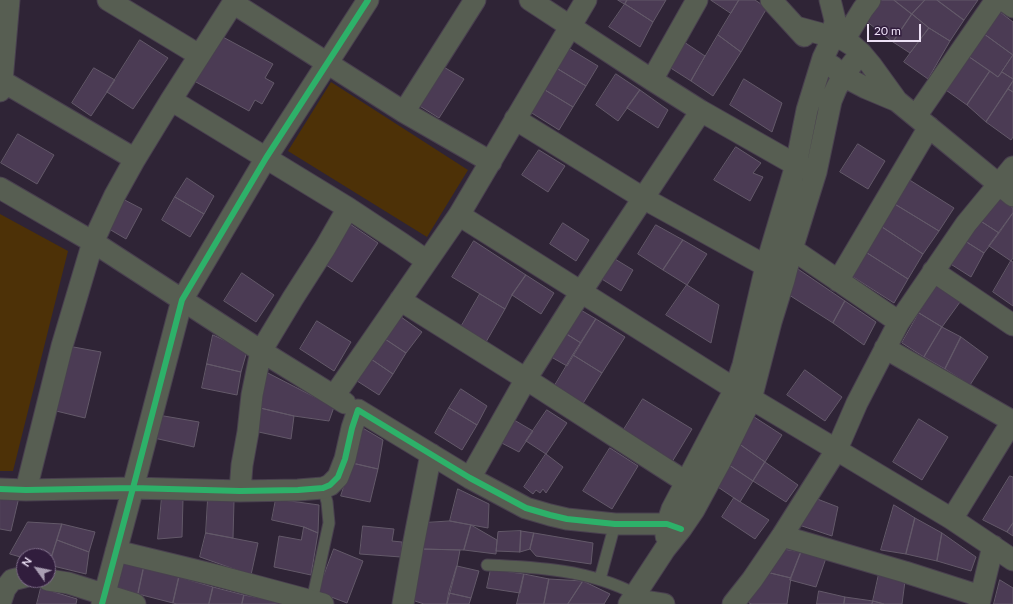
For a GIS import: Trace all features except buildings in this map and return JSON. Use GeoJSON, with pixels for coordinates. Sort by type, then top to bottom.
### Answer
{"type":"FeatureCollection","features":[{"type":"Feature","properties":{"kind":"street"},"geometry":{"type":"LineString","coordinates":[[9,0],[1,86],[135,159]]}},
{"type":"Feature","properties":{"kind":"street"},"geometry":{"type":"LineString","coordinates":[[108,0],[199,55]]}},
{"type":"Feature","properties":{"kind":"street"},"geometry":{"type":"LineString","coordinates":[[103,599],[182,300],[266,158],[368,0]]}},
{"type":"Feature","properties":{"kind":"street"},"geometry":{"type":"LineString","coordinates":[[404,112],[475,0]]}},
{"type":"Feature","properties":{"kind":"street"},"geometry":{"type":"LineString","coordinates":[[530,0],[701,111],[796,165],[816,172]]}},
{"type":"Feature","properties":{"kind":"street"},"geometry":{"type":"LineString","coordinates":[[334,396],[458,215],[491,162],[586,0]]}},
{"type":"Feature","properties":{"kind":"street"},"geometry":{"type":"LineString","coordinates":[[652,80],[697,0]]}},
{"type":"Feature","properties":{"kind":"street"},"geometry":{"type":"LineString","coordinates":[[771,0],[823,58],[843,76],[866,88],[897,101]]}},
{"type":"Feature","properties":{"kind":"street"},"geometry":{"type":"LineString","coordinates":[[830,0],[838,39]]}},
{"type":"Feature","properties":{"kind":"street"},"geometry":{"type":"LineString","coordinates":[[664,604],[632,599],[665,549],[674,526],[672,509],[697,461],[743,394],[743,365],[766,266],[796,165],[808,110],[823,58],[870,0]]}},
{"type":"Feature","properties":{"kind":"street"},"geometry":{"type":"LineString","coordinates":[[838,281],[922,122],[996,0]]}},
{"type":"Feature","properties":{"kind":"street"},"geometry":{"type":"LineString","coordinates":[[1003,0],[1013,7]]}},
{"type":"Feature","properties":{"kind":"street"},"geometry":{"type":"LineString","coordinates":[[26,490],[62,346],[93,242],[135,159],[199,55],[234,2],[404,112],[491,162]]}},
{"type":"Feature","properties":{"kind":"street"},"geometry":{"type":"LineString","coordinates":[[796,27],[838,39],[852,45],[871,64],[897,101],[1006,190]]}},
{"type":"Feature","properties":{"kind":"street"},"geometry":{"type":"LineString","coordinates":[[0,188],[93,242],[261,351],[334,396],[470,478],[526,508],[567,519],[615,524],[674,526],[694,510],[712,477],[771,322],[816,172],[831,101],[843,76],[861,53]]}},
{"type":"Feature","properties":{"kind":"street"},"geometry":{"type":"LineString","coordinates":[[171,100],[348,208],[427,261]]}},
{"type":"Feature","properties":{"kind":"street"},"geometry":{"type":"LineString","coordinates":[[470,478],[526,379],[581,292],[701,111]]}},
{"type":"Feature","properties":{"kind":"street"},"geometry":{"type":"LineString","coordinates":[[515,119],[643,198],[766,266]]}},
{"type":"Feature","properties":{"kind":"street"},"geometry":{"type":"LineString","coordinates":[[733,604],[752,580],[782,536],[836,449],[857,403],[899,322],[966,224],[1006,190],[1013,167]]}},
{"type":"Feature","properties":{"kind":"street"},"geometry":{"type":"LineString","coordinates":[[240,491],[242,465],[248,432],[252,395],[261,351],[348,208]]}},
{"type":"Feature","properties":{"kind":"street"},"geometry":{"type":"LineString","coordinates":[[458,215],[743,394],[952,519],[1013,560]]}},
{"type":"Feature","properties":{"kind":"street"},"geometry":{"type":"LineString","coordinates":[[792,249],[899,322]]}},
{"type":"Feature","properties":{"kind":"street"},"geometry":{"type":"LineString","coordinates":[[934,271],[1013,325]]}},
{"type":"Feature","properties":{"kind":"street"},"geometry":{"type":"LineString","coordinates":[[400,300],[686,482]]}},
{"type":"Feature","properties":{"kind":"street"},"geometry":{"type":"LineString","coordinates":[[885,348],[1012,420],[952,519]]}},
{"type":"Feature","properties":{"kind":"street"},"geometry":{"type":"LineString","coordinates":[[0,489],[133,488],[240,491],[323,488],[338,477],[350,444],[352,428],[358,410]]}},
{"type":"Feature","properties":{"kind":"street"},"geometry":{"type":"LineString","coordinates":[[403,604],[412,546],[431,454]]}},
{"type":"Feature","properties":{"kind":"street"},"geometry":{"type":"LineString","coordinates":[[782,536],[905,572],[979,600],[993,546]]}},
{"type":"Feature","properties":{"kind":"street"},"geometry":{"type":"LineString","coordinates":[[116,551],[211,574],[306,602]]}},
{"type":"Feature","properties":{"kind":"street"},"geometry":{"type":"LineString","coordinates":[[0,604],[5,589],[12,580],[16,579]]}},
{"type":"Feature","properties":{"kind":"street"},"geometry":{"type":"LineString","coordinates":[[56,581],[68,583],[103,599],[135,604]]}},
{"type":"Feature","properties":{"kind":"lane"},"geometry":{"type":"LineString","coordinates":[[306,602],[330,523],[323,488]]}},
{"type":"Feature","properties":{"kind":"lane"},"geometry":{"type":"LineString","coordinates":[[600,579],[615,524]]}},
{"type":"Feature","properties":{"kind":"lane"},"geometry":{"type":"LineString","coordinates":[[487,565],[512,566],[591,576],[617,586],[632,599]]}},
{"type":"Feature","properties":{"kind":"shaded area"},"geometry":{"type":"Polygon","coordinates":[[[331,82],[468,170],[427,237],[288,151],[331,82]]]}},
{"type":"Feature","properties":{"kind":"shaded area"},"geometry":{"type":"Polygon","coordinates":[[[0,214],[68,251],[13,471],[0,471],[0,214]]]}},
{"type":"Feature","properties":{"kind":"cycle path"},"geometry":{"type":"LineString","coordinates":[[102,604],[182,300],[266,158],[368,0]]}},
{"type":"Feature","properties":{"kind":"cycle path"},"geometry":{"type":"LineString","coordinates":[[0,489],[133,488],[240,491],[323,488],[330,485],[338,477],[345,459],[358,410],[470,478],[526,508],[567,519],[615,524],[667,524],[681,529]]}}]}
